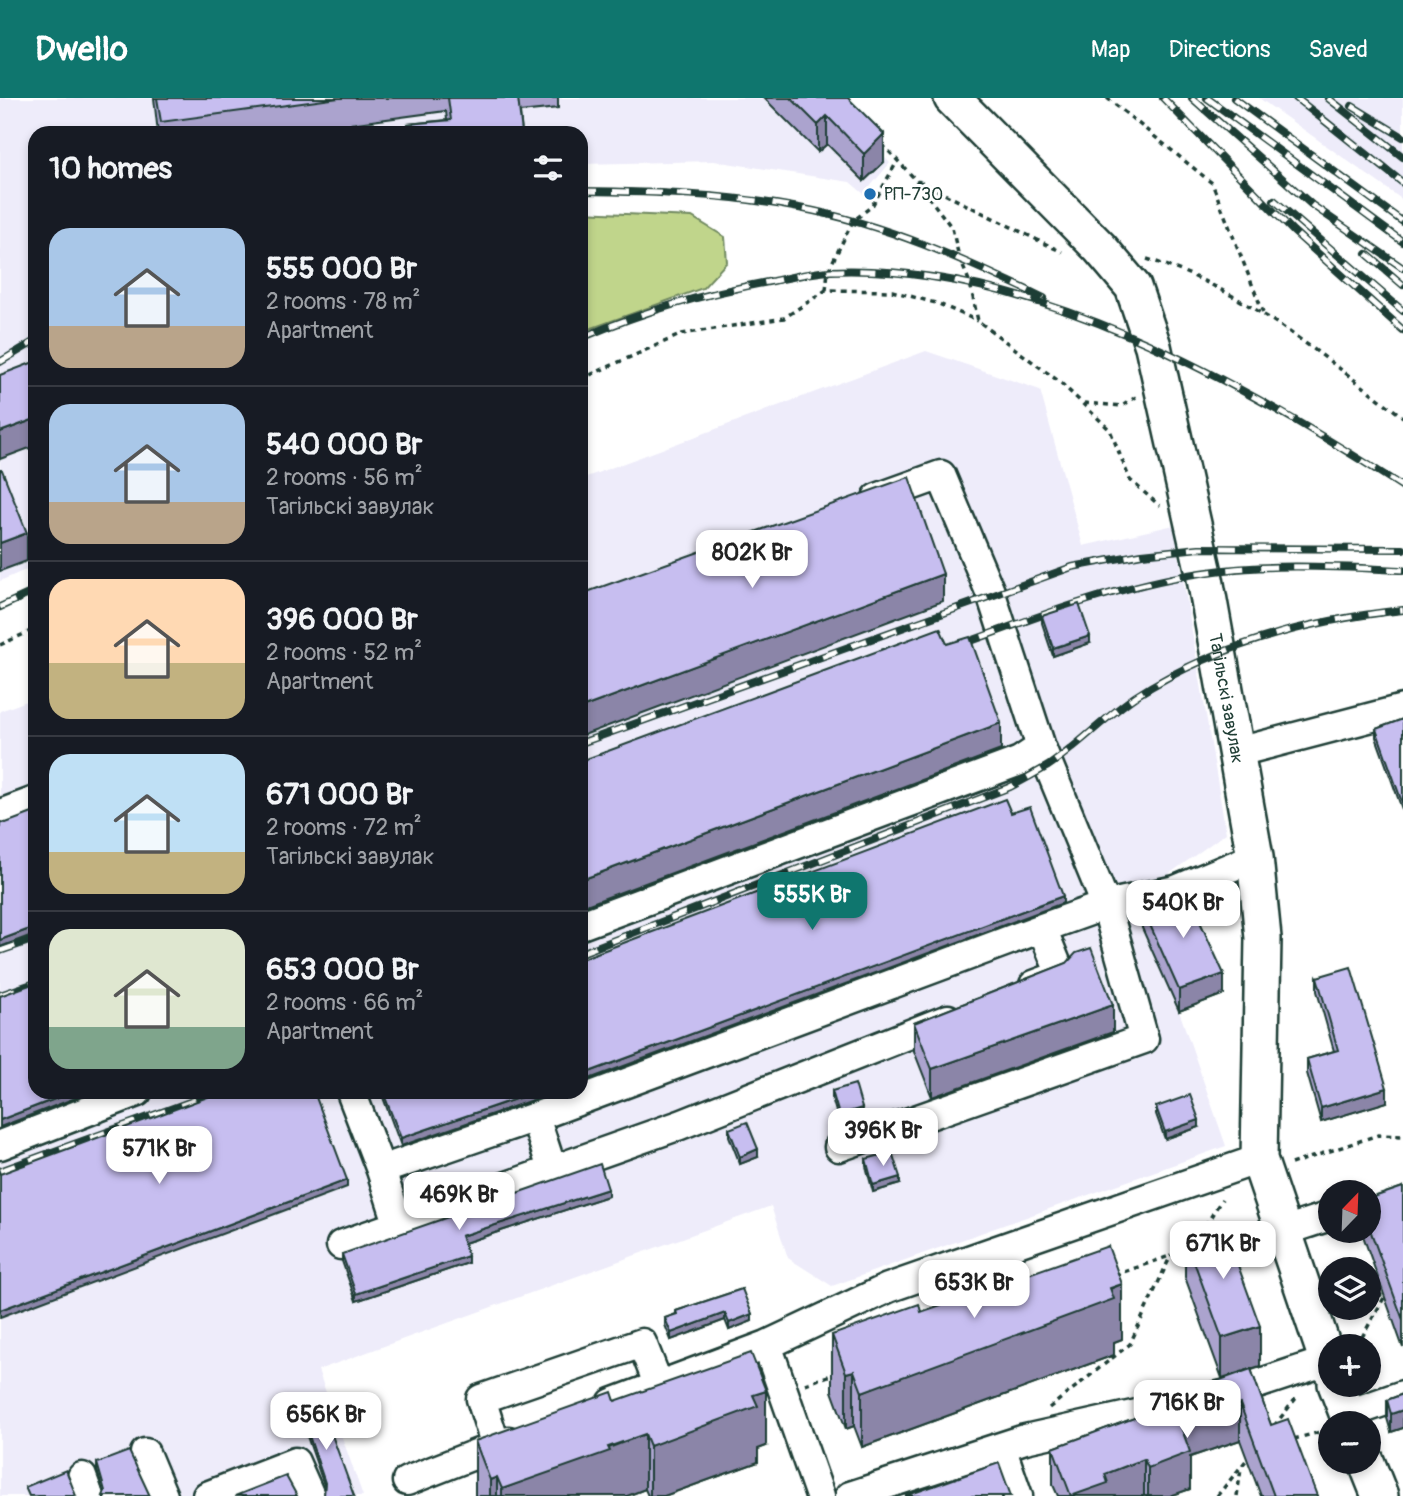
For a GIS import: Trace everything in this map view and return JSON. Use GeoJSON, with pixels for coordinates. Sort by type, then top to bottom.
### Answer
{"type":"FeatureCollection","features":[{"type":"Feature","properties":{"kind":"main road","name":"Тагільскі завулак"},"geometry":{"type":"LineString","coordinates":[[952,98],[1100,248],[1133,287],[1161,381],[1196,532],[1238,752],[1255,858],[1263,938],[1256,1166],[1282,1224],[1321,1334]]}},
{"type":"Feature","properties":{"kind":"main road"},"geometry":{"type":"LineString","coordinates":[[1371,1474],[1380,1496]]}},
{"type":"Feature","properties":{"kind":"street"},"geometry":{"type":"LineString","coordinates":[[839,1147],[1144,1039],[1106,905],[1041,747],[999,617],[941,475],[851,507]]}},
{"type":"Feature","properties":{"kind":"street"},"geometry":{"type":"LineString","coordinates":[[1238,752],[1403,709]]}},
{"type":"Feature","properties":{"kind":"street"},"geometry":{"type":"LineString","coordinates":[[588,922],[1020,761],[1041,747]]}},
{"type":"Feature","properties":{"kind":"street"},"geometry":{"type":"LineString","coordinates":[[0,814],[28,804]]}},
{"type":"Feature","properties":{"kind":"street"},"geometry":{"type":"LineString","coordinates":[[588,1097],[1106,905],[1176,890],[1255,858]]}},
{"type":"Feature","properties":{"kind":"street"},"geometry":{"type":"LineString","coordinates":[[1010,995],[1061,975],[1042,928]]}},
{"type":"Feature","properties":{"kind":"street"},"geometry":{"type":"LineString","coordinates":[[341,1245],[680,1125],[972,1010]]}},
{"type":"Feature","properties":{"kind":"street"},"geometry":{"type":"LineString","coordinates":[[0,1145],[120,1099]]}},
{"type":"Feature","properties":{"kind":"street"},"geometry":{"type":"LineString","coordinates":[[354,1099],[398,1223]]}},
{"type":"Feature","properties":{"kind":"street"},"geometry":{"type":"LineString","coordinates":[[381,1170],[583,1099]]}},
{"type":"Feature","properties":{"kind":"street"},"geometry":{"type":"LineString","coordinates":[[535,1117],[552,1169]]}},
{"type":"Feature","properties":{"kind":"street"},"geometry":{"type":"LineString","coordinates":[[584,1413],[767,1345],[888,1288],[1256,1166]]}},
{"type":"Feature","properties":{"kind":"street"},"geometry":{"type":"LineString","coordinates":[[1282,1224],[1318,1218]]}},
{"type":"Feature","properties":{"kind":"street"},"geometry":{"type":"LineString","coordinates":[[496,1446],[481,1399],[642,1343],[659,1386]]}},
{"type":"Feature","properties":{"kind":"street"},"geometry":{"type":"LineString","coordinates":[[767,1345],[820,1496]]}},
{"type":"Feature","properties":{"kind":"street"},"geometry":{"type":"LineString","coordinates":[[850,1496],[1001,1447],[1227,1394],[1318,1390]]}},
{"type":"Feature","properties":{"kind":"street"},"geometry":{"type":"LineString","coordinates":[[1381,1393],[1403,1395]]}},
{"type":"Feature","properties":{"kind":"street"},"geometry":{"type":"LineString","coordinates":[[407,1481],[534,1432]]}},
{"type":"Feature","properties":{"kind":"street"},"geometry":{"type":"LineString","coordinates":[[1001,1447],[1018,1496]]}},
{"type":"Feature","properties":{"kind":"street"},"geometry":{"type":"LineString","coordinates":[[145,1453],[163,1496]]}},
{"type":"Feature","properties":{"kind":"street"},"geometry":{"type":"LineString","coordinates":[[206,1496],[295,1462],[310,1496]]}},
{"type":"Feature","properties":{"kind":"path"},"geometry":{"type":"LineString","coordinates":[[1107,98],[1212,183],[1263,312]]}},
{"type":"Feature","properties":{"kind":"path"},"geometry":{"type":"LineString","coordinates":[[881,143],[915,179],[952,228],[958,257],[970,283],[978,321]]}},
{"type":"Feature","properties":{"kind":"path"},"geometry":{"type":"LineString","coordinates":[[827,290],[828,271],[853,221],[872,206],[898,160]]}},
{"type":"Feature","properties":{"kind":"path"},"geometry":{"type":"LineString","coordinates":[[915,179],[1069,255],[1100,248]]}},
{"type":"Feature","properties":{"kind":"path"},"geometry":{"type":"LineString","coordinates":[[1145,258],[1169,265],[1263,312],[1403,417]]}},
{"type":"Feature","properties":{"kind":"path"},"geometry":{"type":"LineString","coordinates":[[588,376],[682,334],[784,318],[827,290],[892,291],[939,304],[978,321],[1061,383],[1110,430],[1130,480],[1196,532]]}},
{"type":"Feature","properties":{"kind":"path"},"geometry":{"type":"LineString","coordinates":[[1082,403],[1122,406],[1161,381]]}},
{"type":"Feature","properties":{"kind":"path"},"geometry":{"type":"LineString","coordinates":[[0,645],[28,631]]}},
{"type":"Feature","properties":{"kind":"path"},"geometry":{"type":"LineString","coordinates":[[1198,1238],[1256,1166],[1378,1135],[1403,1136]]}},
{"type":"Feature","properties":{"kind":"path"},"geometry":{"type":"LineString","coordinates":[[1216,1239],[1282,1224]]}},
{"type":"Feature","properties":{"kind":"path"},"geometry":{"type":"LineString","coordinates":[[1106,1278],[1191,1248]]}},
{"type":"Feature","properties":{"kind":"path"},"geometry":{"type":"LineString","coordinates":[[1044,1412],[1130,1343],[1171,1255]]}},
{"type":"Feature","properties":{"kind":"path"},"geometry":{"type":"LineString","coordinates":[[783,1392],[835,1374]]}},
{"type":"Feature","properties":{"kind":"path"},"geometry":{"type":"LineString","coordinates":[[1271,1430],[1327,1397]]}},
{"type":"Feature","properties":{"kind":"path"},"geometry":{"type":"LineString","coordinates":[[1293,1440],[1333,1397]]}},
{"type":"Feature","properties":{"kind":"path"},"geometry":{"type":"LineString","coordinates":[[1217,1496],[1255,1449]]}},
{"type":"Feature","properties":{"kind":"path"},"geometry":{"type":"LineString","coordinates":[[1237,1496],[1241,1467]]}},
{"type":"Feature","properties":{"kind":"shaded area"},"geometry":{"type":"Polygon","coordinates":[[[0,98],[827,98],[890,163],[864,194],[850,182],[714,161],[588,164],[588,126],[28,126],[28,569],[0,581],[0,98]]]}},
{"type":"Feature","properties":{"kind":"shaded area"},"geometry":{"type":"Polygon","coordinates":[[[1259,98],[1403,98],[1403,200],[1259,98]]]}},
{"type":"Feature","properties":{"kind":"shaded area"},"geometry":{"type":"Polygon","coordinates":[[[926,351],[1040,390],[1083,546],[1174,525],[1226,833],[1169,874],[1224,994],[1179,1011],[1226,1146],[832,1286],[788,1258],[771,1206],[318,1370],[363,1496],[0,1496],[0,711],[28,701],[28,1099],[588,1099],[588,476],[926,351]]]}},
{"type":"Feature","properties":{"kind":"green space"},"geometry":{"type":"Polygon","coordinates":[[[588,212],[692,217],[725,237],[727,262],[703,288],[588,329],[588,212]]]}},
{"type":"Feature","properties":{"kind":"building"},"geometry":{"type":"Polygon","coordinates":[[[157,98],[339,98],[161,122],[157,98]]]}},
{"type":"Feature","properties":{"kind":"building"},"geometry":{"type":"Polygon","coordinates":[[[448,98],[518,98],[521,126],[408,126],[451,120],[448,98]]]}},
{"type":"Feature","properties":{"kind":"building"},"geometry":{"type":"Polygon","coordinates":[[[791,98],[848,98],[884,134],[864,154],[827,116],[818,125],[791,98]]]}},
{"type":"Feature","properties":{"kind":"building"},"geometry":{"type":"Polygon","coordinates":[[[28,364],[28,422],[0,432],[0,375],[28,364]]]}},
{"type":"Feature","properties":{"kind":"building"},"geometry":{"type":"Polygon","coordinates":[[[0,470],[27,533],[0,543],[0,470]]]}},
{"type":"Feature","properties":{"kind":"building"},"geometry":{"type":"Polygon","coordinates":[[[909,477],[943,574],[588,705],[588,592],[909,477]]]}},
{"type":"Feature","properties":{"kind":"building"},"geometry":{"type":"Polygon","coordinates":[[[1079,604],[1090,636],[1053,648],[1042,616],[1079,604]]]}},
{"type":"Feature","properties":{"kind":"building"},"geometry":{"type":"Polygon","coordinates":[[[940,628],[947,644],[970,637],[1001,723],[588,877],[588,758],[940,628]]]}},
{"type":"Feature","properties":{"kind":"building"},"geometry":{"type":"Polygon","coordinates":[[[1403,719],[1403,805],[1376,729],[1403,719]]]}},
{"type":"Feature","properties":{"kind":"building"},"geometry":{"type":"Polygon","coordinates":[[[1005,799],[1011,813],[1030,807],[1063,896],[588,1072],[588,956],[1005,799]]]}},
{"type":"Feature","properties":{"kind":"building"},"geometry":{"type":"Polygon","coordinates":[[[28,815],[28,930],[0,940],[0,822],[6,823],[28,815]]]}},
{"type":"Feature","properties":{"kind":"building"},"geometry":{"type":"Polygon","coordinates":[[[1185,889],[1224,974],[1179,990],[1142,907],[1185,889]]]}},
{"type":"Feature","properties":{"kind":"building"},"geometry":{"type":"Polygon","coordinates":[[[1091,948],[1113,1005],[932,1069],[914,1023],[1067,963],[1076,953],[1091,948]]]}},
{"type":"Feature","properties":{"kind":"building"},"geometry":{"type":"Polygon","coordinates":[[[1351,967],[1387,1088],[1321,1108],[1307,1059],[1338,1050],[1317,977],[1351,967]]]}},
{"type":"Feature","properties":{"kind":"building"},"geometry":{"type":"Polygon","coordinates":[[[28,986],[28,1099],[55,1099],[0,1120],[0,996],[28,986]]]}},
{"type":"Feature","properties":{"kind":"building"},"geometry":{"type":"Polygon","coordinates":[[[855,1084],[862,1108],[839,1115],[832,1091],[855,1084]]]}},
{"type":"Feature","properties":{"kind":"building"},"geometry":{"type":"Polygon","coordinates":[[[1190,1095],[1199,1120],[1165,1132],[1156,1107],[1190,1095]]]}},
{"type":"Feature","properties":{"kind":"building"},"geometry":{"type":"Polygon","coordinates":[[[202,1099],[317,1099],[347,1180],[0,1310],[0,1174],[202,1099]]]}},
{"type":"Feature","properties":{"kind":"building"},"geometry":{"type":"Polygon","coordinates":[[[386,1099],[515,1099],[401,1138],[386,1099]]]}},
{"type":"Feature","properties":{"kind":"building"},"geometry":{"type":"Polygon","coordinates":[[[747,1122],[758,1149],[740,1157],[729,1129],[747,1122]]]}},
{"type":"Feature","properties":{"kind":"building"},"geometry":{"type":"Polygon","coordinates":[[[892,1152],[900,1177],[873,1185],[866,1159],[892,1152]]]}},
{"type":"Feature","properties":{"kind":"building"},"geometry":{"type":"Polygon","coordinates":[[[600,1164],[608,1189],[461,1236],[468,1256],[356,1294],[342,1254],[600,1164]]]}},
{"type":"Feature","properties":{"kind":"building"},"geometry":{"type":"Polygon","coordinates":[[[1403,1187],[1403,1320],[1375,1243],[1381,1243],[1381,1195],[1403,1187]]]}},
{"type":"Feature","properties":{"kind":"building"},"geometry":{"type":"Polygon","coordinates":[[[1223,1224],[1260,1326],[1222,1338],[1185,1237],[1223,1224]]]}},
{"type":"Feature","properties":{"kind":"building"},"geometry":{"type":"Polygon","coordinates":[[[1108,1246],[1122,1284],[1110,1288],[1114,1299],[862,1392],[854,1371],[846,1373],[832,1335],[919,1304],[921,1312],[1108,1246]]]}},
{"type":"Feature","properties":{"kind":"building"},"geometry":{"type":"Polygon","coordinates":[[[742,1289],[752,1314],[729,1323],[725,1313],[671,1333],[665,1318],[677,1314],[676,1311],[742,1289]]]}},
{"type":"Feature","properties":{"kind":"building"},"geometry":{"type":"Polygon","coordinates":[[[751,1353],[766,1391],[753,1395],[758,1406],[650,1446],[645,1434],[608,1447],[610,1451],[502,1489],[497,1477],[490,1480],[475,1441],[612,1392],[615,1401],[751,1353]]]}},
{"type":"Feature","properties":{"kind":"building"},"geometry":{"type":"Polygon","coordinates":[[[1251,1369],[1271,1425],[1288,1419],[1317,1496],[1274,1496],[1240,1404],[1180,1424],[1190,1452],[1148,1468],[1144,1459],[1105,1474],[1108,1483],[1071,1496],[1053,1448],[1194,1396],[1192,1390],[1251,1369]]]}},
{"type":"Feature","properties":{"kind":"building"},"geometry":{"type":"Polygon","coordinates":[[[1403,1394],[1403,1410],[1391,1414],[1387,1400],[1403,1394]]]}},
{"type":"Feature","properties":{"kind":"building"},"geometry":{"type":"Polygon","coordinates":[[[320,1402],[354,1496],[324,1496],[325,1483],[300,1409],[320,1402]]]}},
{"type":"Feature","properties":{"kind":"building"},"geometry":{"type":"Polygon","coordinates":[[[129,1451],[150,1496],[103,1496],[105,1491],[97,1463],[129,1451]]]}},
{"type":"Feature","properties":{"kind":"building"},"geometry":{"type":"Polygon","coordinates":[[[999,1463],[1011,1496],[905,1496],[999,1463]]]}},
{"type":"Feature","properties":{"kind":"building"},"geometry":{"type":"Polygon","coordinates":[[[66,1470],[76,1496],[29,1496],[25,1487],[66,1470]]]}},
{"type":"Feature","properties":{"kind":"building"},"geometry":{"type":"Polygon","coordinates":[[[286,1476],[297,1496],[235,1496],[286,1476]]]}},
{"type":"Feature","properties":{"kind":"railway"},"geometry":{"type":"LineString","coordinates":[[1163,98],[1293,231],[1403,330]]}},
{"type":"Feature","properties":{"kind":"railway"},"geometry":{"type":"LineString","coordinates":[[1192,98],[1312,205],[1403,268]]}},
{"type":"Feature","properties":{"kind":"railway"},"geometry":{"type":"LineString","coordinates":[[1207,98],[1403,242]]}},
{"type":"Feature","properties":{"kind":"railway"},"geometry":{"type":"LineString","coordinates":[[1234,98],[1403,222]]}},
{"type":"Feature","properties":{"kind":"railway"},"geometry":{"type":"LineString","coordinates":[[1296,98],[1403,183]]}},
{"type":"Feature","properties":{"kind":"railway"},"geometry":{"type":"LineString","coordinates":[[1328,98],[1403,157]]}},
{"type":"Feature","properties":{"kind":"railway"},"geometry":{"type":"LineString","coordinates":[[1352,106],[1403,137]]}},
{"type":"Feature","properties":{"kind":"railway"},"geometry":{"type":"LineString","coordinates":[[588,191],[718,197],[772,203],[831,215],[924,245],[1044,298]]}},
{"type":"Feature","properties":{"kind":"railway"},"geometry":{"type":"LineString","coordinates":[[1274,200],[1403,311]]}},
{"type":"Feature","properties":{"kind":"railway"},"geometry":{"type":"LineString","coordinates":[[1367,254],[1403,285]]}},
{"type":"Feature","properties":{"kind":"railway"},"geometry":{"type":"LineString","coordinates":[[588,335],[629,319],[723,291],[817,272],[906,274],[981,286],[1056,308],[1130,336],[1203,370],[1273,407],[1403,487]]}},
{"type":"Feature","properties":{"kind":"railway"},"geometry":{"type":"LineString","coordinates":[[0,362],[28,345]]}},
{"type":"Feature","properties":{"kind":"railway"},"geometry":{"type":"LineString","coordinates":[[588,740],[1072,567],[1142,554],[1199,548],[1403,549]]}},
{"type":"Feature","properties":{"kind":"railway"},"geometry":{"type":"LineString","coordinates":[[952,648],[1106,595],[1201,573],[1277,567],[1403,570]]}},
{"type":"Feature","properties":{"kind":"railway"},"geometry":{"type":"LineString","coordinates":[[0,607],[28,594]]}},
{"type":"Feature","properties":{"kind":"railway"},"geometry":{"type":"LineString","coordinates":[[588,950],[1010,787],[1048,766],[1136,696],[1198,662],[1298,628],[1403,610]]}},
{"type":"Feature","properties":{"kind":"railway"},"geometry":{"type":"LineString","coordinates":[[0,951],[28,941]]}},
{"type":"Feature","properties":{"kind":"railway"},"geometry":{"type":"LineString","coordinates":[[0,995],[28,985]]}},
{"type":"Feature","properties":{"kind":"railway"},"geometry":{"type":"LineString","coordinates":[[0,1171],[198,1099]]}},
{"type":"Feature","properties":{"kind":"place","name":"РП-730"},"geometry":{"type":"Point","coordinates":[870,194]}}]}
